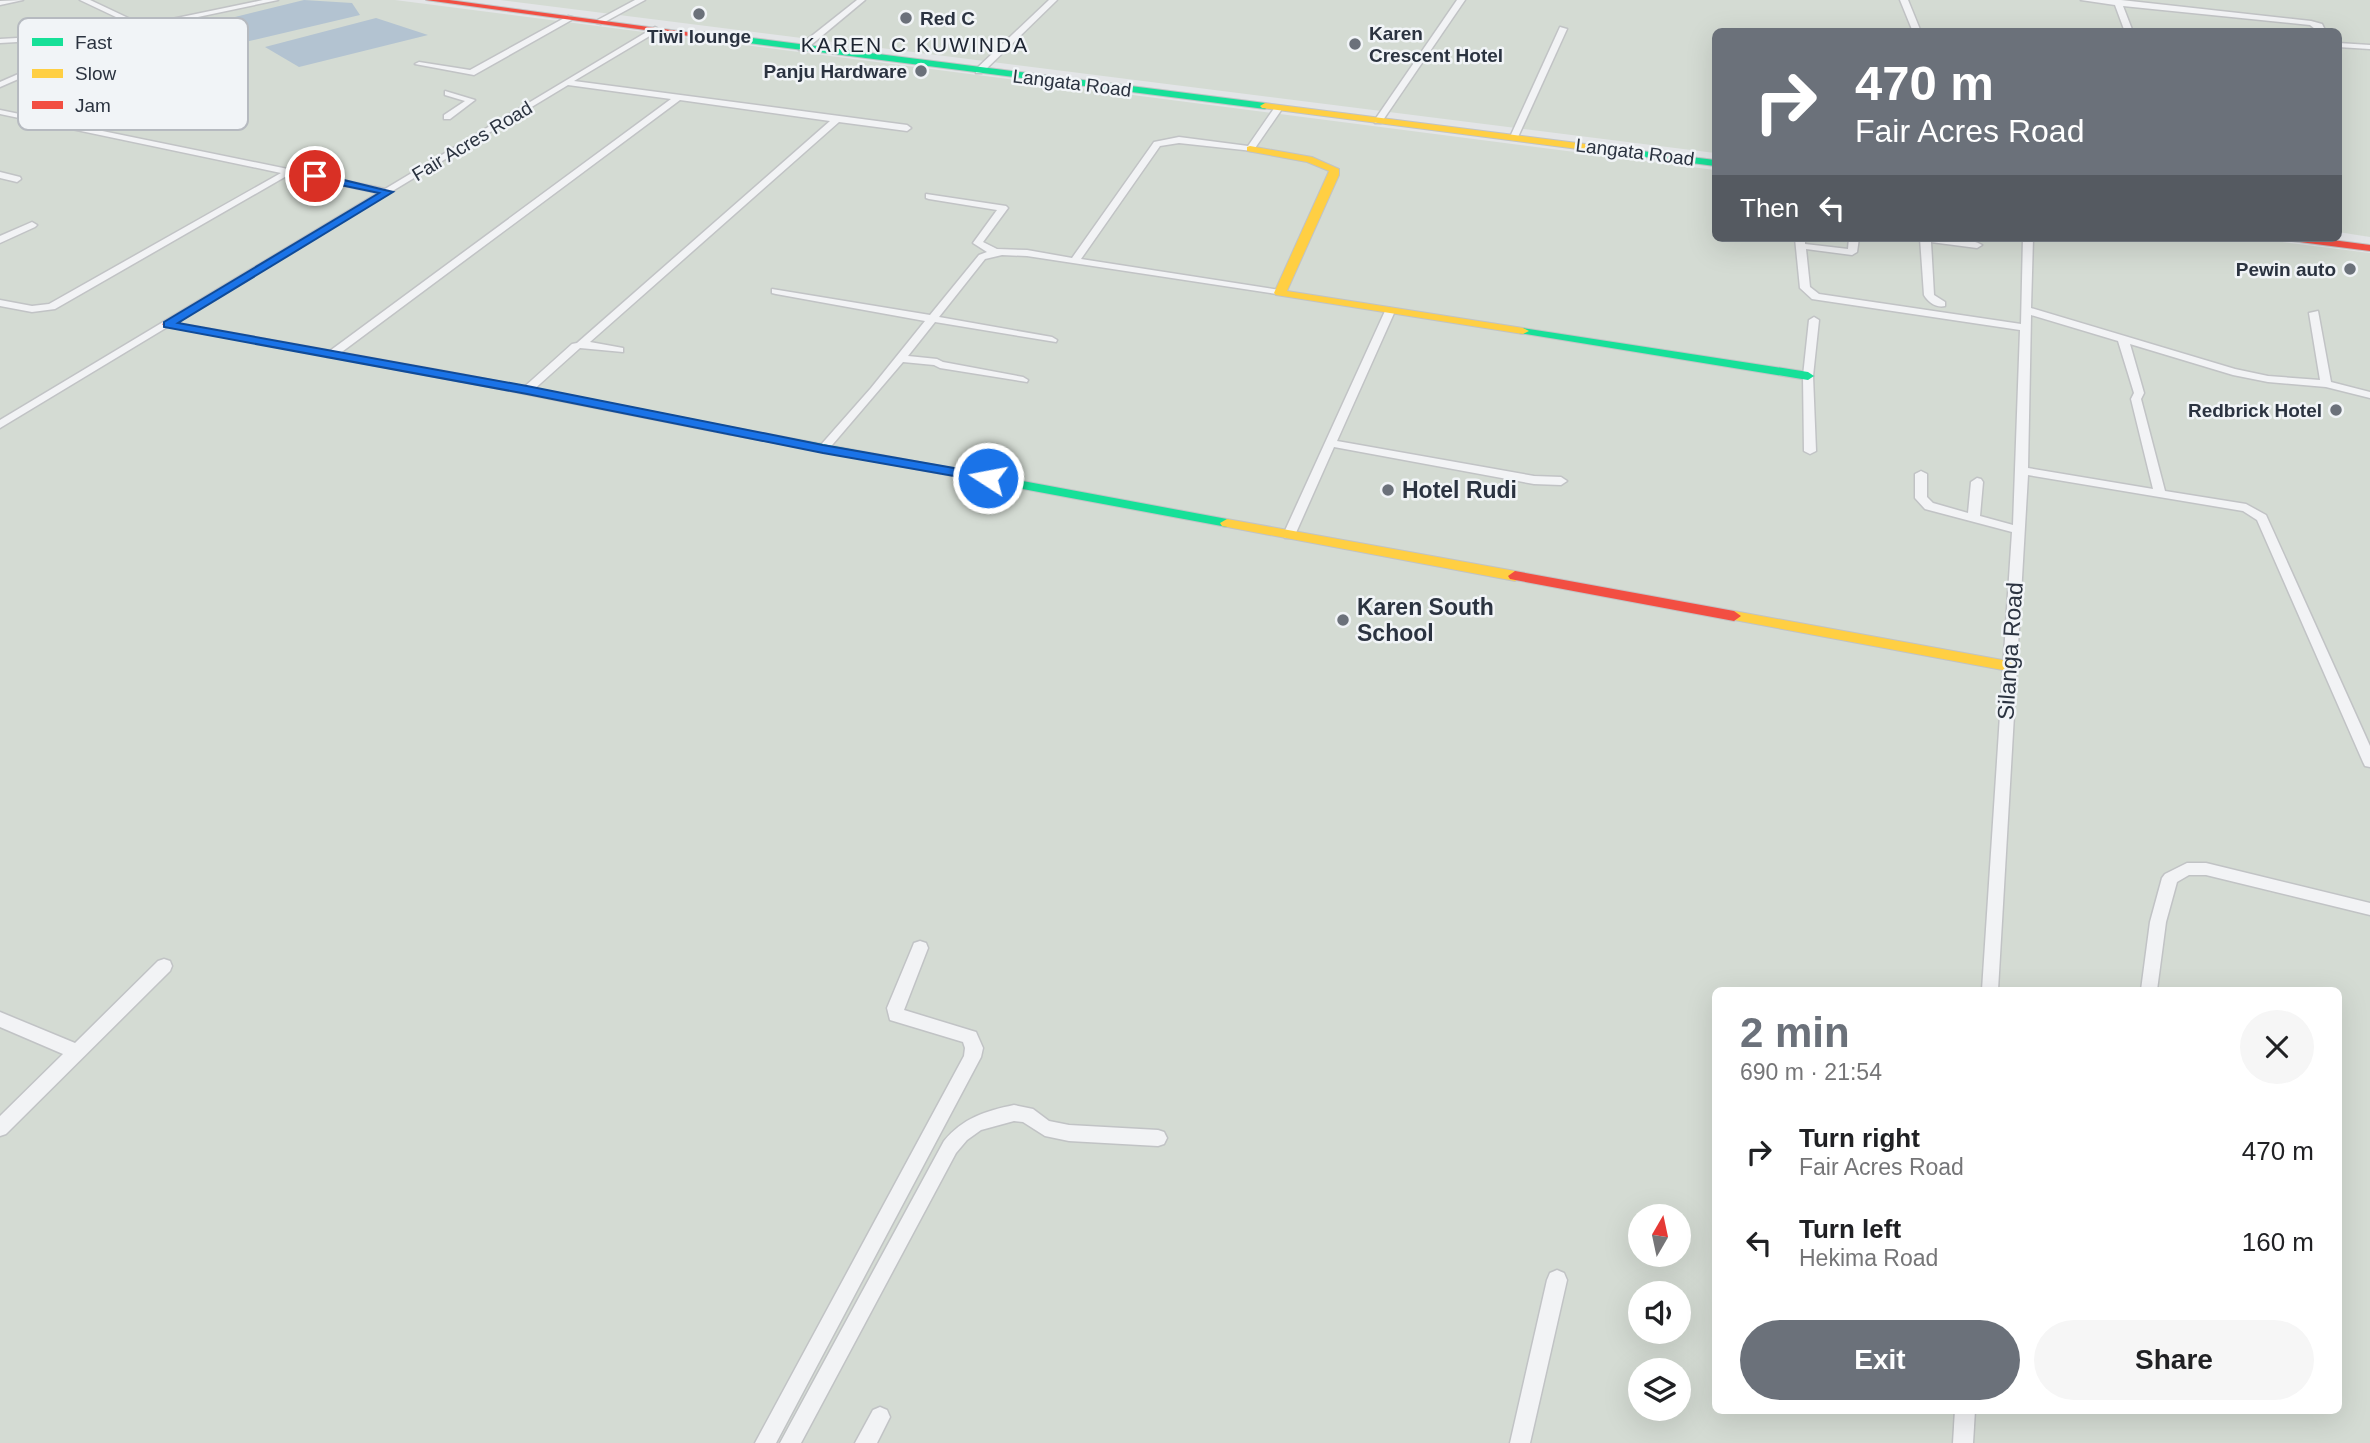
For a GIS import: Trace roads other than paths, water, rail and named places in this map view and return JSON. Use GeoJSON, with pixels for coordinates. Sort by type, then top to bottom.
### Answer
{"type":"FeatureCollection","features":[{"type":"Feature","properties":{"kind":"street"},"geometry":{"type":"LineString","coordinates":[[0,3],[19,0]]}},
{"type":"Feature","properties":{"kind":"street"},"geometry":{"type":"LineString","coordinates":[[83,0],[122,18]]}},
{"type":"Feature","properties":{"kind":"street"},"geometry":{"type":"LineString","coordinates":[[186,18],[274,0]]}},
{"type":"Feature","properties":{"kind":"street","name":"Langata Road"},"geometry":{"type":"LineString","coordinates":[[430,0],[1712,163]]}},
{"type":"Feature","properties":{"kind":"street"},"geometry":{"type":"LineString","coordinates":[[597,22],[641,0]]}},
{"type":"Feature","properties":{"kind":"street"},"geometry":{"type":"LineString","coordinates":[[802,48],[861,0]]}},
{"type":"Feature","properties":{"kind":"street"},"geometry":{"type":"LineString","coordinates":[[979,71],[1053,0]]}},
{"type":"Feature","properties":{"kind":"street"},"geometry":{"type":"LineString","coordinates":[[1378,121],[1461,0]]}},
{"type":"Feature","properties":{"kind":"street"},"geometry":{"type":"LineString","coordinates":[[1903,0],[1915,28]]}},
{"type":"Feature","properties":{"kind":"street"},"geometry":{"type":"LineString","coordinates":[[2085,0],[2311,23],[2320,28]]}},
{"type":"Feature","properties":{"kind":"street"},"geometry":{"type":"LineString","coordinates":[[2118,2],[2128,28]]}},
{"type":"Feature","properties":{"kind":"street"},"geometry":{"type":"LineString","coordinates":[[419,64],[471,73],[571,18]]}},
{"type":"Feature","properties":{"kind":"street","name":"Fair Acres Road"},"geometry":{"type":"LineString","coordinates":[[0,425],[656,29]]}},
{"type":"Feature","properties":{"kind":"street"},"geometry":{"type":"LineString","coordinates":[[1514,137],[1563,29]]}},
{"type":"Feature","properties":{"kind":"street"},"geometry":{"type":"LineString","coordinates":[[0,41],[18,40]]}},
{"type":"Feature","properties":{"kind":"street"},"geometry":{"type":"LineString","coordinates":[[2342,45],[2370,47]]}},
{"type":"Feature","properties":{"kind":"street"},"geometry":{"type":"LineString","coordinates":[[447,117],[470,101],[448,92],[470,78],[471,73]]}},
{"type":"Feature","properties":{"kind":"street"},"geometry":{"type":"LineString","coordinates":[[0,85],[18,77]]}},
{"type":"Feature","properties":{"kind":"street"},"geometry":{"type":"LineString","coordinates":[[569,83],[907,128]]}},
{"type":"Feature","properties":{"kind":"street"},"geometry":{"type":"LineString","coordinates":[[331,355],[678,98]]}},
{"type":"Feature","properties":{"kind":"street"},"geometry":{"type":"LineString","coordinates":[[1250,149],[1278,109]]}},
{"type":"Feature","properties":{"kind":"street"},"geometry":{"type":"LineString","coordinates":[[0,112],[18,116]]}},
{"type":"Feature","properties":{"kind":"street"},"geometry":{"type":"LineString","coordinates":[[527,390],[837,119]]}},
{"type":"Feature","properties":{"kind":"street"},"geometry":{"type":"LineString","coordinates":[[88,130],[388,192]]}},
{"type":"Feature","properties":{"kind":"street"},"geometry":{"type":"LineString","coordinates":[[1075,261],[1157,144],[1180,140],[1323,162],[1332,166],[1335,172],[1280,293]]}},
{"type":"Feature","properties":{"kind":"street"},"geometry":{"type":"LineString","coordinates":[[0,303],[32,309],[51,307],[290,171]]}},
{"type":"Feature","properties":{"kind":"street"},"geometry":{"type":"LineString","coordinates":[[0,175],[17,179]]}},
{"type":"Feature","properties":{"kind":"street"},"geometry":{"type":"LineString","coordinates":[[929,196],[1003,208],[978,243],[995,252],[1075,261],[1808,376]]}},
{"type":"Feature","properties":{"kind":"street"},"geometry":{"type":"LineString","coordinates":[[0,240],[32,225]]}},
{"type":"Feature","properties":{"kind":"street"},"geometry":{"type":"LineString","coordinates":[[1853,242],[1852,252],[1801,242],[1805,288],[1816,297],[2025,328]]}},
{"type":"Feature","properties":{"kind":"street"},"geometry":{"type":"LineString","coordinates":[[1925,242],[1929,295],[1941,304]]}},
{"type":"Feature","properties":{"kind":"street"},"geometry":{"type":"LineString","coordinates":[[1955,242],[1977,245]]}},
{"type":"Feature","properties":{"kind":"street","name":"Silanga Road"},"geometry":{"type":"LineString","coordinates":[[1990,987],[2022,471],[2028,242]]}},
{"type":"Feature","properties":{"kind":"street"},"geometry":{"type":"LineString","coordinates":[[2323,242],[2370,248]]}},
{"type":"Feature","properties":{"kind":"street"},"geometry":{"type":"LineString","coordinates":[[823,449],[982,257],[995,252]]}},
{"type":"Feature","properties":{"kind":"street"},"geometry":{"type":"LineString","coordinates":[[776,291],[1052,340]]}},
{"type":"Feature","properties":{"kind":"street"},"geometry":{"type":"LineString","coordinates":[[2026,310],[2233,372],[2267,379],[2326,384],[2370,395]]}},
{"type":"Feature","properties":{"kind":"street"},"geometry":{"type":"LineString","coordinates":[[1289,535],[1390,311]]}},
{"type":"Feature","properties":{"kind":"street"},"geometry":{"type":"LineString","coordinates":[[2314,313],[2326,384]]}},
{"type":"Feature","properties":{"kind":"street"},"geometry":{"type":"LineString","coordinates":[[1810,451],[1808,376],[1814,320]]}},
{"type":"Feature","properties":{"kind":"street"},"geometry":{"type":"LineString","coordinates":[[168,324],[527,390],[823,449],[2008,666]]}},
{"type":"Feature","properties":{"kind":"street"},"geometry":{"type":"LineString","coordinates":[[2123,339],[2139,393],[2136,398],[2160,494]]}},
{"type":"Feature","properties":{"kind":"street"},"geometry":{"type":"LineString","coordinates":[[581,344],[619,350]]}},
{"type":"Feature","properties":{"kind":"street"},"geometry":{"type":"LineString","coordinates":[[900,358],[937,362],[940,365],[1023,380]]}},
{"type":"Feature","properties":{"kind":"street"},"geometry":{"type":"LineString","coordinates":[[1331,443],[1534,480],[1561,481]]}},
{"type":"Feature","properties":{"kind":"street"},"geometry":{"type":"LineString","coordinates":[[2022,471],[2246,508],[2262,518],[2370,762]]}},
{"type":"Feature","properties":{"kind":"street"},"geometry":{"type":"LineString","coordinates":[[1922,474],[1921,498],[1924,504],[2018,530]]}},
{"type":"Feature","properties":{"kind":"street"},"geometry":{"type":"LineString","coordinates":[[1974,519],[1977,482]]}},
{"type":"Feature","properties":{"kind":"street"},"geometry":{"type":"LineString","coordinates":[[2149,987],[2158,922],[2170,878],[2187,869],[2206,869],[2370,909]]}},
{"type":"Feature","properties":{"kind":"street"},"geometry":{"type":"LineString","coordinates":[[765,1443],[972,1057],[974,1048],[970,1037],[896,1015],[895,1008],[920,948]]}},
{"type":"Feature","properties":{"kind":"street"},"geometry":{"type":"LineString","coordinates":[[0,1128],[164,966]]}},
{"type":"Feature","properties":{"kind":"street"},"geometry":{"type":"LineString","coordinates":[[0,1019],[78,1052]]}},
{"type":"Feature","properties":{"kind":"street"},"geometry":{"type":"LineString","coordinates":[[790,1443],[950,1147],[961,1134],[988,1118],[1014,1113],[1027,1115],[1045,1128],[1069,1133],[1158,1138]]}},
{"type":"Feature","properties":{"kind":"street"},"geometry":{"type":"LineString","coordinates":[[1520,1443],[1557,1280]]}},
{"type":"Feature","properties":{"kind":"street"},"geometry":{"type":"LineString","coordinates":[[1963,1443],[1965,1414]]}},
{"type":"Feature","properties":{"kind":"street"},"geometry":{"type":"LineString","coordinates":[[865,1443],[880,1417]]}},
{"type":"Feature","properties":{"kind":"water"},"geometry":{"type":"Polygon","coordinates":[[[304,0],[352,3],[360,15],[248,41],[248,18],[231,18],[304,0]]]}},
{"type":"Feature","properties":{"kind":"water"},"geometry":{"type":"Polygon","coordinates":[[[376,18],[428,35],[299,67],[265,47],[376,18]]]}},
{"type":"Feature","properties":{"kind":"place","name":"Tiwi lounge"},"geometry":{"type":"Point","coordinates":[699,14]}},
{"type":"Feature","properties":{"kind":"place","name":"Red C"},"geometry":{"type":"Point","coordinates":[906,18]}},
{"type":"Feature","properties":{"kind":"place","name":"Karen Crescent Hotel"},"geometry":{"type":"Point","coordinates":[1355,44]}},
{"type":"Feature","properties":{"kind":"place","name":"Panju Hardware"},"geometry":{"type":"Point","coordinates":[921,71]}},
{"type":"Feature","properties":{"kind":"place","name":"Pewin auto"},"geometry":{"type":"Point","coordinates":[2350,269]}},
{"type":"Feature","properties":{"kind":"place","name":"Redbrick Hotel"},"geometry":{"type":"Point","coordinates":[2336,410]}},
{"type":"Feature","properties":{"kind":"place","name":"Hotel Rudi"},"geometry":{"type":"Point","coordinates":[1388,490]}},
{"type":"Feature","properties":{"kind":"place","name":"Karen South School"},"geometry":{"type":"Point","coordinates":[1343,620]}},
{"type":"Feature","properties":{"kind":"district","name":"KAREN C KUWINDA"},"geometry":{"type":"Point","coordinates":[915,44]}}]}
